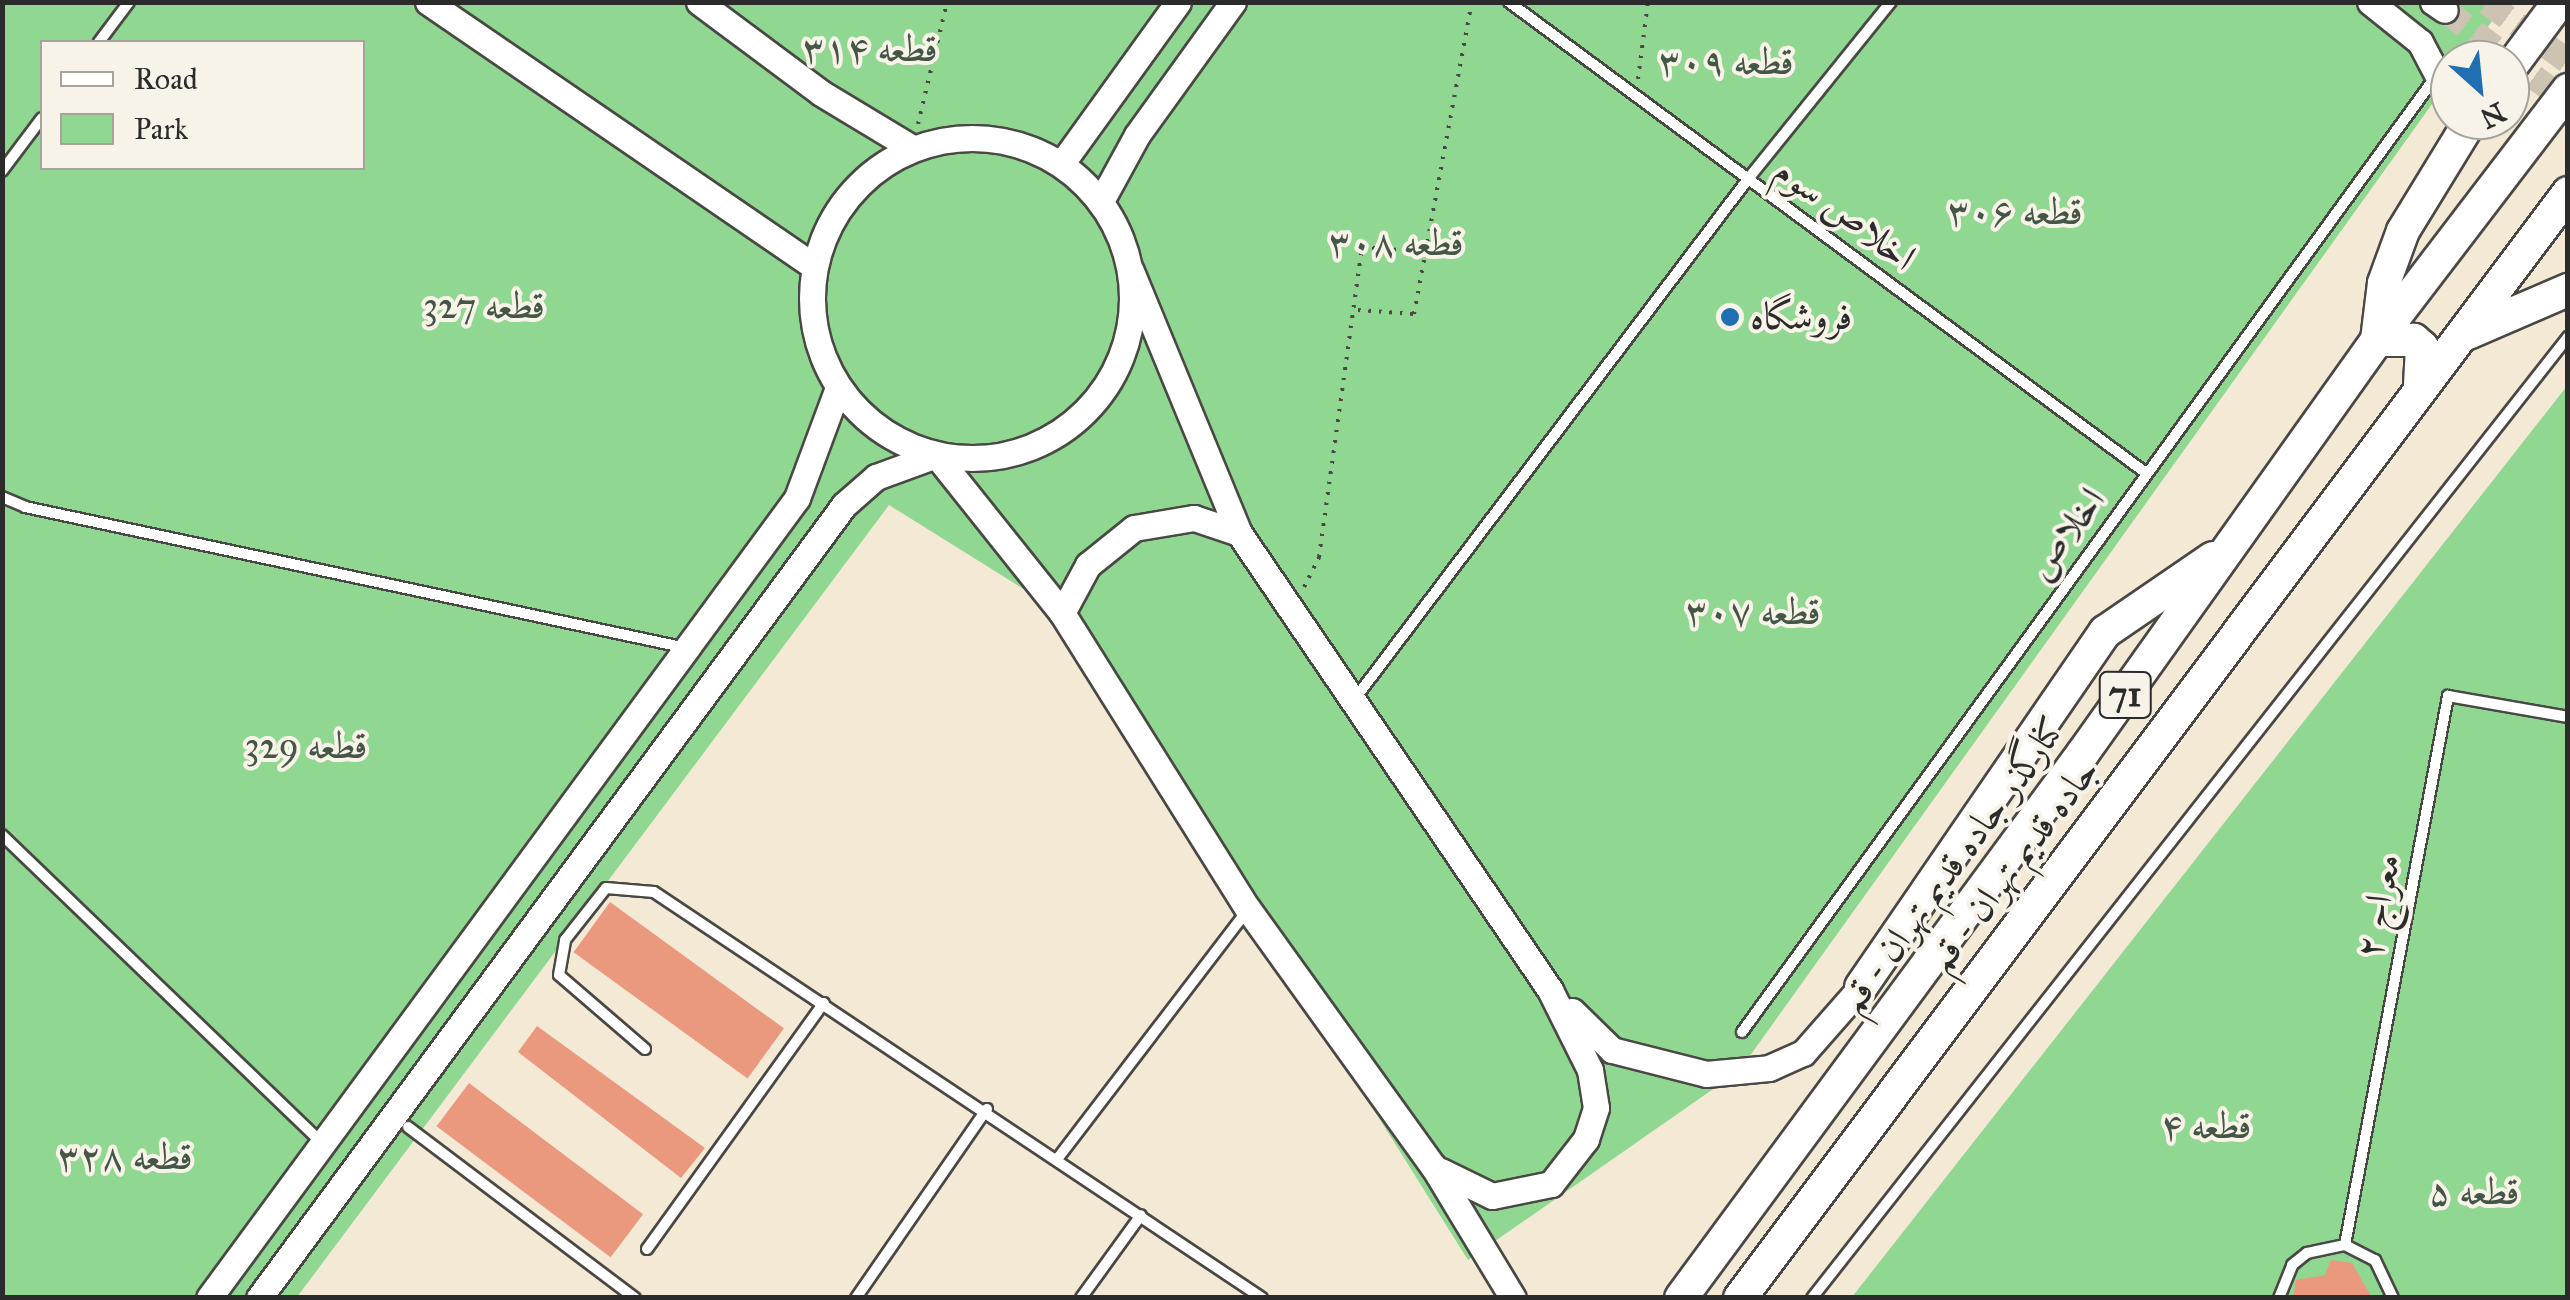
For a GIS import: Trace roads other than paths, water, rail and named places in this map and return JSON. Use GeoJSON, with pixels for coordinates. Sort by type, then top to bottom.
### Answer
{"type":"FeatureCollection","features":[{"type":"Feature","properties":{"kind":"highway"},"geometry":{"type":"LineString","coordinates":[[2530,40],[2558,2]]}},
{"type":"Feature","properties":{"kind":"highway","name":"کنارگذر جاده قدیم تهران - قم"},"geometry":{"type":"LineString","coordinates":[[1681,1298],[2234,545],[2377,340],[2568,90]]}},
{"type":"Feature","properties":{"kind":"highway"},"geometry":{"type":"LineString","coordinates":[[2420,385],[2422,346],[2414,340],[2377,340],[2384,282],[2447,140]]}},
{"type":"Feature","properties":{"kind":"highway","name":"جاده قدیم تهران - قم"},"geometry":{"type":"LineString","coordinates":[[1740,1298],[2420,385],[2464,336],[2568,194]]}},
{"type":"Feature","properties":{"kind":"highway"},"geometry":{"type":"LineString","coordinates":[[2464,336],[2568,290]]}},
{"type":"Feature","properties":{"kind":"highway"},"geometry":{"type":"LineString","coordinates":[[1861,987],[2105,632],[2234,545]]}},
{"type":"Feature","properties":{"kind":"street"},"geometry":{"type":"LineString","coordinates":[[699,2],[821,92],[912,148]]}},
{"type":"Feature","properties":{"kind":"street"},"geometry":{"type":"LineString","coordinates":[[1062,164],[1178,2]]}},
{"type":"Feature","properties":{"kind":"street"},"geometry":{"type":"LineString","coordinates":[[1102,201],[1137,135],[1232,2]]}},
{"type":"Feature","properties":{"kind":"street"},"geometry":{"type":"LineString","coordinates":[[2370,2],[2420,42],[2430,56]]}},
{"type":"Feature","properties":{"kind":"street"},"geometry":{"type":"LineString","coordinates":[[435,5],[814,266]]}},
{"type":"Feature","properties":{"kind":"street"},"geometry":{"type":"LineString","coordinates":[[1433,1166],[1492,1196],[1551,1184],[1573,1164],[1596,1108],[1578,1039],[1550,990],[1239,533],[1102,201],[1062,164],[1014,142],[980,138],[912,148],[877,168],[848,195],[826,228],[814,266],[816,337],[838,388],[867,420],[936,455],[1062,613],[1248,909],[1433,1166],[1513,1298]]}},
{"type":"Feature","properties":{"kind":"street"},"geometry":{"type":"LineString","coordinates":[[259,1298],[844,505],[876,477],[936,455],[988,458],[1039,444],[1083,415],[1115,373],[1132,323],[1132,271]]}},
{"type":"Feature","properties":{"kind":"street"},"geometry":{"type":"LineString","coordinates":[[209,1298],[796,498],[838,388]]}},
{"type":"Feature","properties":{"kind":"street"},"geometry":{"type":"LineString","coordinates":[[1062,613],[1088,564],[1134,528],[1194,518],[1239,533]]}},
{"type":"Feature","properties":{"kind":"street"},"geometry":{"type":"LineString","coordinates":[[1550,990],[1612,1050],[1706,1074],[1769,1068],[1803,1052],[1861,987]]}},
{"type":"Feature","properties":{"kind":"lane"},"geometry":{"type":"LineString","coordinates":[[100,40],[129,2]]}},
{"type":"Feature","properties":{"kind":"lane","name":"اخلاص سوم"},"geometry":{"type":"LineString","coordinates":[[1509,2],[2146,474]]}},
{"type":"Feature","properties":{"kind":"lane"},"geometry":{"type":"LineString","coordinates":[[1353,701],[1748,179],[1892,2]]}},
{"type":"Feature","properties":{"kind":"lane","name":"اخلاص"},"geometry":{"type":"LineString","coordinates":[[1742,1032],[2430,85]]}},
{"type":"Feature","properties":{"kind":"lane"},"geometry":{"type":"LineString","coordinates":[[2,171],[40,121]]}},
{"type":"Feature","properties":{"kind":"lane"},"geometry":{"type":"LineString","coordinates":[[1812,1298],[2568,337]]}},
{"type":"Feature","properties":{"kind":"lane"},"geometry":{"type":"LineString","coordinates":[[2,496],[25,507],[683,647]]}},
{"type":"Feature","properties":{"kind":"lane","name":"معراج ۲"},"geometry":{"type":"LineString","coordinates":[[2345,1246],[2448,696],[2568,717]]}},
{"type":"Feature","properties":{"kind":"lane"},"geometry":{"type":"LineString","coordinates":[[2,835],[322,1143]]}},
{"type":"Feature","properties":{"kind":"lane"},"geometry":{"type":"LineString","coordinates":[[645,1049],[560,975],[565,940],[606,888],[654,892],[986,1108],[1262,1298]]}},
{"type":"Feature","properties":{"kind":"lane"},"geometry":{"type":"LineString","coordinates":[[1058,1158],[1248,909]]}},
{"type":"Feature","properties":{"kind":"lane"},"geometry":{"type":"LineString","coordinates":[[648,1249],[824,1003]]}},
{"type":"Feature","properties":{"kind":"lane"},"geometry":{"type":"LineString","coordinates":[[856,1298],[986,1108]]}},
{"type":"Feature","properties":{"kind":"lane"},"geometry":{"type":"LineString","coordinates":[[408,1127],[636,1298]]}},
{"type":"Feature","properties":{"kind":"lane"},"geometry":{"type":"LineString","coordinates":[[1081,1298],[1141,1214]]}},
{"type":"Feature","properties":{"kind":"lane"},"geometry":{"type":"LineString","coordinates":[[2279,1298],[2292,1265],[2307,1252],[2345,1246],[2375,1260],[2393,1298]]}},
{"type":"Feature","properties":{"kind":"tunnel"},"geometry":{"type":"LineString","coordinates":[[2487,2],[2568,61]]}},
{"type":"Feature","properties":{"kind":"tunnel"},"geometry":{"type":"LineString","coordinates":[[2445,10],[2568,102]]}},
{"type":"Feature","properties":{"kind":"place","name":"فروشگاه"},"geometry":{"type":"Point","coordinates":[1730,317]}},
{"type":"Feature","properties":{"kind":"park label","name":"قطعه ۳۱۴"},"geometry":{"type":"Point","coordinates":[870,49]}},
{"type":"Feature","properties":{"kind":"park label","name":"قطعه ۳۰۹"},"geometry":{"type":"Point","coordinates":[1726,62]}},
{"type":"Feature","properties":{"kind":"park label","name":"قطعه ۳۰۶"},"geometry":{"type":"Point","coordinates":[2015,212]}},
{"type":"Feature","properties":{"kind":"park label","name":"قطعه ۳۰۸"},"geometry":{"type":"Point","coordinates":[1396,243]}},
{"type":"Feature","properties":{"kind":"park label","name":"قطعه 327"},"geometry":{"type":"Point","coordinates":[484,306]}},
{"type":"Feature","properties":{"kind":"park label","name":"قطعه ۳۰۷"},"geometry":{"type":"Point","coordinates":[1753,612]}},
{"type":"Feature","properties":{"kind":"park label","name":"قطعه 329"},"geometry":{"type":"Point","coordinates":[306,746]}},
{"type":"Feature","properties":{"kind":"park label","name":"قطعه ۴"},"geometry":{"type":"Point","coordinates":[2206,1126]}},
{"type":"Feature","properties":{"kind":"park label","name":"قطعه ۳۲۸"},"geometry":{"type":"Point","coordinates":[125,1157]}},
{"type":"Feature","properties":{"kind":"park label","name":"قطعه ۵"},"geometry":{"type":"Point","coordinates":[2474,1192]}}]}
